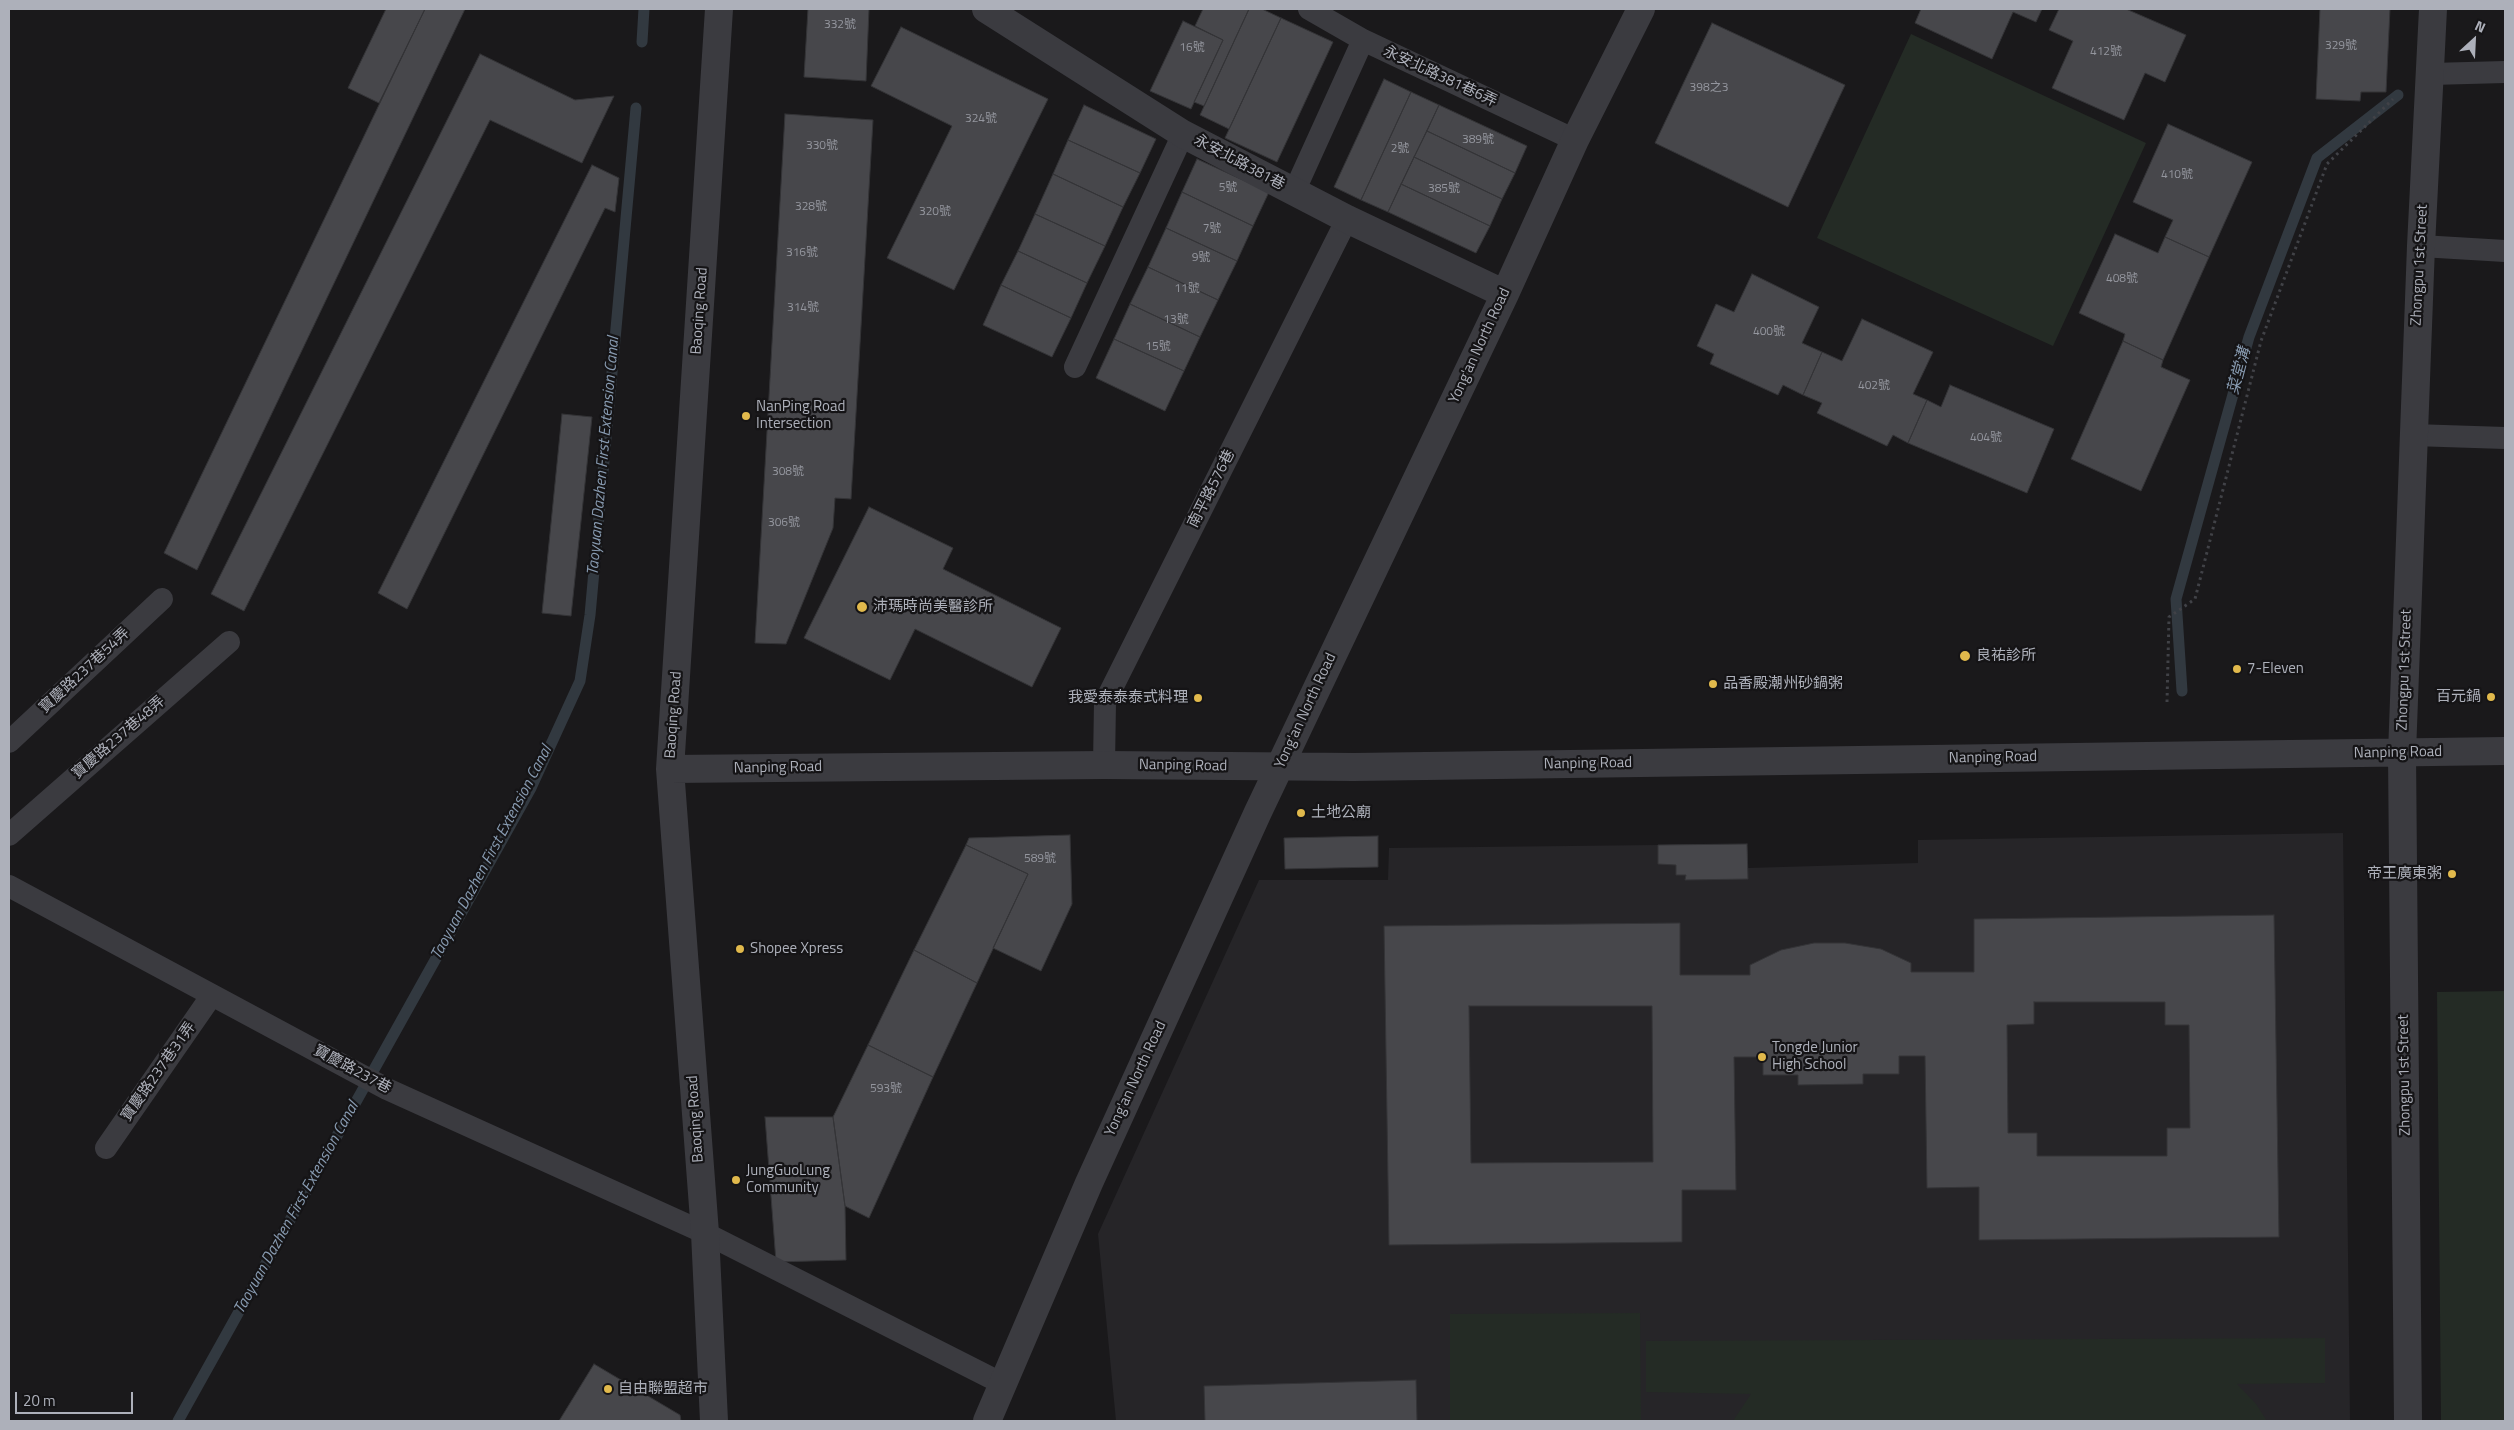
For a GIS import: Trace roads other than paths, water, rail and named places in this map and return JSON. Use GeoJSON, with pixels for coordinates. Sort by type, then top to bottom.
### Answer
{"type":"FeatureCollection","features":[{"type":"Feature","properties":{"kind":"street","name":"Baoqing Road"},"geometry":{"type":"LineString","coordinates":[[714,1421],[705,1233],[670,769],[719,9]]}},
{"type":"Feature","properties":{"kind":"street","name":"永安北路381巷"},"geometry":{"type":"LineString","coordinates":[[986,9],[1183,134],[1347,219],[1505,294]]}},
{"type":"Feature","properties":{"kind":"street","name":"Yong'an North Road"},"geometry":{"type":"LineString","coordinates":[[987,1421],[1089,1182],[1279,767],[1505,294],[1575,140],[1641,9]]}},
{"type":"Feature","properties":{"kind":"street","name":"Zhongpu 1st Street"},"geometry":{"type":"LineString","coordinates":[[2408,1421],[2402,753],[2421,246],[2432,67],[2433,9]]}},
{"type":"Feature","properties":{"kind":"street","name":"Nanping Road"},"geometry":{"type":"LineString","coordinates":[[670,769],[1104,765],[1279,767],[2505,751]]}},
{"type":"Feature","properties":{"kind":"lane","name":"永安北路381巷6弄"},"geometry":{"type":"LineString","coordinates":[[1308,9],[1363,40],[1575,140]]}},
{"type":"Feature","properties":{"kind":"lane"},"geometry":{"type":"LineString","coordinates":[[1294,192],[1363,40]]}},
{"type":"Feature","properties":{"kind":"lane"},"geometry":{"type":"LineString","coordinates":[[2432,67],[2505,72]]}},
{"type":"Feature","properties":{"kind":"lane"},"geometry":{"type":"LineString","coordinates":[[1075,367],[1183,134]]}},
{"type":"Feature","properties":{"kind":"lane","name":"南平路576巷"},"geometry":{"type":"LineString","coordinates":[[1104,765],[1105,702],[1347,219]]}},
{"type":"Feature","properties":{"kind":"lane"},"geometry":{"type":"LineString","coordinates":[[2421,246],[2505,251]]}},
{"type":"Feature","properties":{"kind":"lane"},"geometry":{"type":"LineString","coordinates":[[2414,435],[2505,438]]}},
{"type":"Feature","properties":{"kind":"lane","name":"寶慶路237巷54弄"},"geometry":{"type":"LineString","coordinates":[[9,742],[162,600]]}},
{"type":"Feature","properties":{"kind":"lane","name":"寶慶路237巷48弄"},"geometry":{"type":"LineString","coordinates":[[9,835],[229,642]]}},
{"type":"Feature","properties":{"kind":"lane","name":"寶慶路237巷"},"geometry":{"type":"LineString","coordinates":[[9,886],[387,1089],[705,1233],[1003,1384]]}},
{"type":"Feature","properties":{"kind":"lane","name":"寶慶路237巷31弄"},"geometry":{"type":"LineString","coordinates":[[106,1148],[212,995]]}},
{"type":"Feature","properties":{"kind":"waterway","name":"Taoyuan Dazhen First Extension Canal"},"geometry":{"type":"LineString","coordinates":[[642,42],[644,9]]}},
{"type":"Feature","properties":{"kind":"waterway","name":"菜堂溝"},"geometry":{"type":"LineString","coordinates":[[2182,691],[2176,599],[2249,337],[2317,158],[2398,95]]}},
{"type":"Feature","properties":{"kind":"waterway","name":"Taoyuan Dazhen First Extension Canal"},"geometry":{"type":"LineString","coordinates":[[178,1421],[531,788],[580,681],[590,615],[636,108]]}},
{"type":"Feature","properties":{"kind":"place","name":"NanPing Road Intersection"},"geometry":{"type":"Point","coordinates":[746,416]}},
{"type":"Feature","properties":{"kind":"place","name":"沛瑪時尚美醫診所"},"geometry":{"type":"Point","coordinates":[862,607]}},
{"type":"Feature","properties":{"kind":"place","name":"良祐診所"},"geometry":{"type":"Point","coordinates":[1965,656]}},
{"type":"Feature","properties":{"kind":"place","name":"7-Eleven"},"geometry":{"type":"Point","coordinates":[2237,669]}},
{"type":"Feature","properties":{"kind":"place","name":"品香殿潮州砂鍋粥"},"geometry":{"type":"Point","coordinates":[1713,684]}},
{"type":"Feature","properties":{"kind":"place","name":"百元鍋"},"geometry":{"type":"Point","coordinates":[2491,697]}},
{"type":"Feature","properties":{"kind":"place","name":"我愛泰泰泰式料理"},"geometry":{"type":"Point","coordinates":[1198,698]}},
{"type":"Feature","properties":{"kind":"place","name":"土地公廟"},"geometry":{"type":"Point","coordinates":[1301,813]}},
{"type":"Feature","properties":{"kind":"place","name":"帝王廣東粥"},"geometry":{"type":"Point","coordinates":[2452,874]}},
{"type":"Feature","properties":{"kind":"place","name":"Shopee Xpress"},"geometry":{"type":"Point","coordinates":[740,949]}},
{"type":"Feature","properties":{"kind":"place","name":"Tongde Junior High School"},"geometry":{"type":"Point","coordinates":[1762,1057]}},
{"type":"Feature","properties":{"kind":"place","name":"JungGuoLung Community"},"geometry":{"type":"Point","coordinates":[736,1180]}},
{"type":"Feature","properties":{"kind":"place","name":"自由聯盟超市"},"geometry":{"type":"Point","coordinates":[608,1389]}}]}
